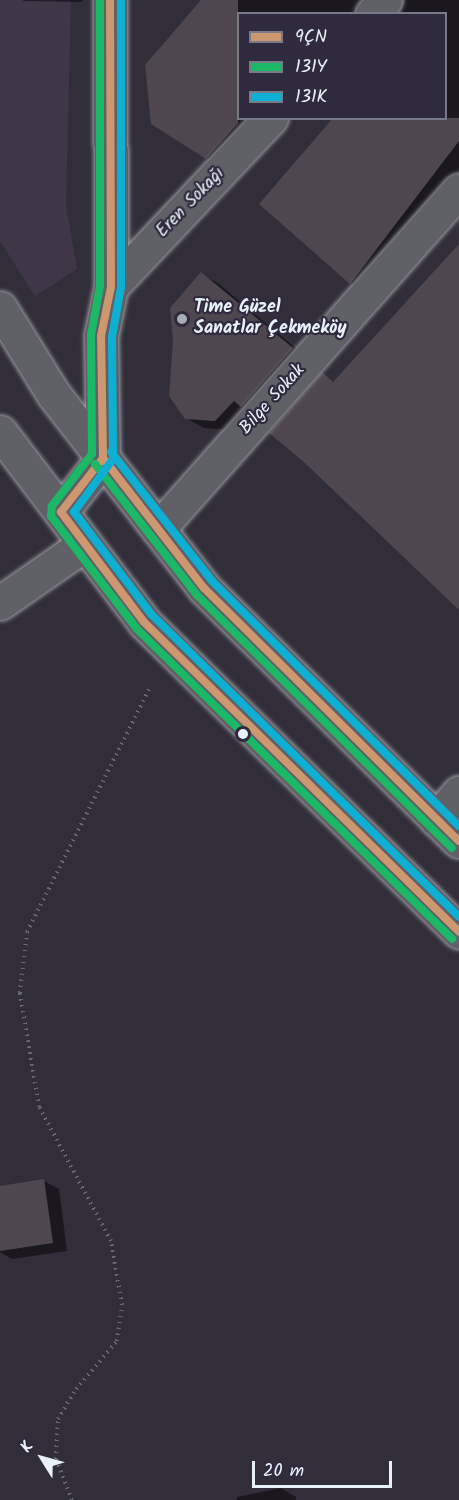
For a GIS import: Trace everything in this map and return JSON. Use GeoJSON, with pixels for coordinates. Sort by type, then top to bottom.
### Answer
{"type":"FeatureCollection","features":[{"type":"Feature","properties":{"kind":"street"},"geometry":{"type":"LineString","coordinates":[[61,512],[103,458],[101,336],[111,287],[110,0]]}},
{"type":"Feature","properties":{"kind":"street"},"geometry":{"type":"LineString","coordinates":[[374,12],[385,0]]}},
{"type":"Feature","properties":{"kind":"street","name":"Eren Sokağı"},"geometry":{"type":"LineString","coordinates":[[111,287],[270,120]]}},
{"type":"Feature","properties":{"kind":"street","name":"Bilge Sokak"},"geometry":{"type":"LineString","coordinates":[[158,529],[459,190]]}},
{"type":"Feature","properties":{"kind":"street"},"geometry":{"type":"LineString","coordinates":[[0,308],[54,394],[204,588],[448,830],[459,793]]}},
{"type":"Feature","properties":{"kind":"street"},"geometry":{"type":"LineString","coordinates":[[0,432],[144,622],[459,932]]}},
{"type":"Feature","properties":{"kind":"street"},"geometry":{"type":"LineString","coordinates":[[0,603],[86,544]]}},
{"type":"Feature","properties":{"kind":"path"},"geometry":{"type":"LineString","coordinates":[[72,1500],[56,1459],[58,1419],[76,1389],[117,1341],[122,1305],[111,1241],[39,1107],[20,993],[27,932],[149,689],[175,652]]}},
{"type":"Feature","properties":{"kind":"shaded area"},"geometry":{"type":"Polygon","coordinates":[[[0,0],[71,0],[66,205],[77,269],[35,296],[0,241],[0,0]]]}},
{"type":"Feature","properties":{"kind":"building"},"geometry":{"type":"Polygon","coordinates":[[[201,0],[238,0],[238,123],[206,159],[151,124],[145,65],[201,0]]]}},
{"type":"Feature","properties":{"kind":"building"},"geometry":{"type":"Polygon","coordinates":[[[447,118],[459,118],[459,141],[350,284],[259,204],[331,120],[447,120],[447,118]]]}},
{"type":"Feature","properties":{"kind":"building"},"geometry":{"type":"Polygon","coordinates":[[[459,244],[459,610],[305,463],[269,433],[322,372],[333,382],[459,244]]]}},
{"type":"Feature","properties":{"kind":"building"},"geometry":{"type":"Polygon","coordinates":[[[201,272],[293,348],[241,407],[234,401],[215,421],[185,419],[169,396],[173,340],[170,308],[201,272]]]}},
{"type":"Feature","properties":{"kind":"building"},"geometry":{"type":"Polygon","coordinates":[[[44,1179],[53,1243],[0,1251],[0,1186],[44,1179]]]}},
{"type":"Feature","properties":{"kind":"transit line","name":"131Y"},"geometry":{"type":"LineString","coordinates":[[100,0],[100,286],[91,335],[92,454],[52,506],[51,516],[137,629],[452,939]]}},
{"type":"Feature","properties":{"kind":"transit line","name":"9ÇN"},"geometry":{"type":"LineString","coordinates":[[61,512],[103,458],[101,336],[111,287],[110,0]]}},
{"type":"Feature","properties":{"kind":"transit line","name":"131K"},"geometry":{"type":"LineString","coordinates":[[121,0],[121,287],[112,337],[113,459],[74,512],[152,615],[459,917]]}},
{"type":"Feature","properties":{"kind":"transit line","name":"131K"},"geometry":{"type":"LineString","coordinates":[[111,452],[212,581],[459,826]]}},
{"type":"Feature","properties":{"kind":"transit line","name":"9ÇN"},"geometry":{"type":"LineString","coordinates":[[103,458],[204,588],[459,841]]}},
{"type":"Feature","properties":{"kind":"transit line","name":"131Y"},"geometry":{"type":"LineString","coordinates":[[95,464],[197,595],[452,848]]}},
{"type":"Feature","properties":{"kind":"transit line","name":"9ÇN"},"geometry":{"type":"LineString","coordinates":[[61,512],[144,622],[459,932]]}},
{"type":"Feature","properties":{"kind":"place","name":"Time Güzel Sanatlar Çekmeköy"},"geometry":{"type":"Point","coordinates":[182,319]}}]}
